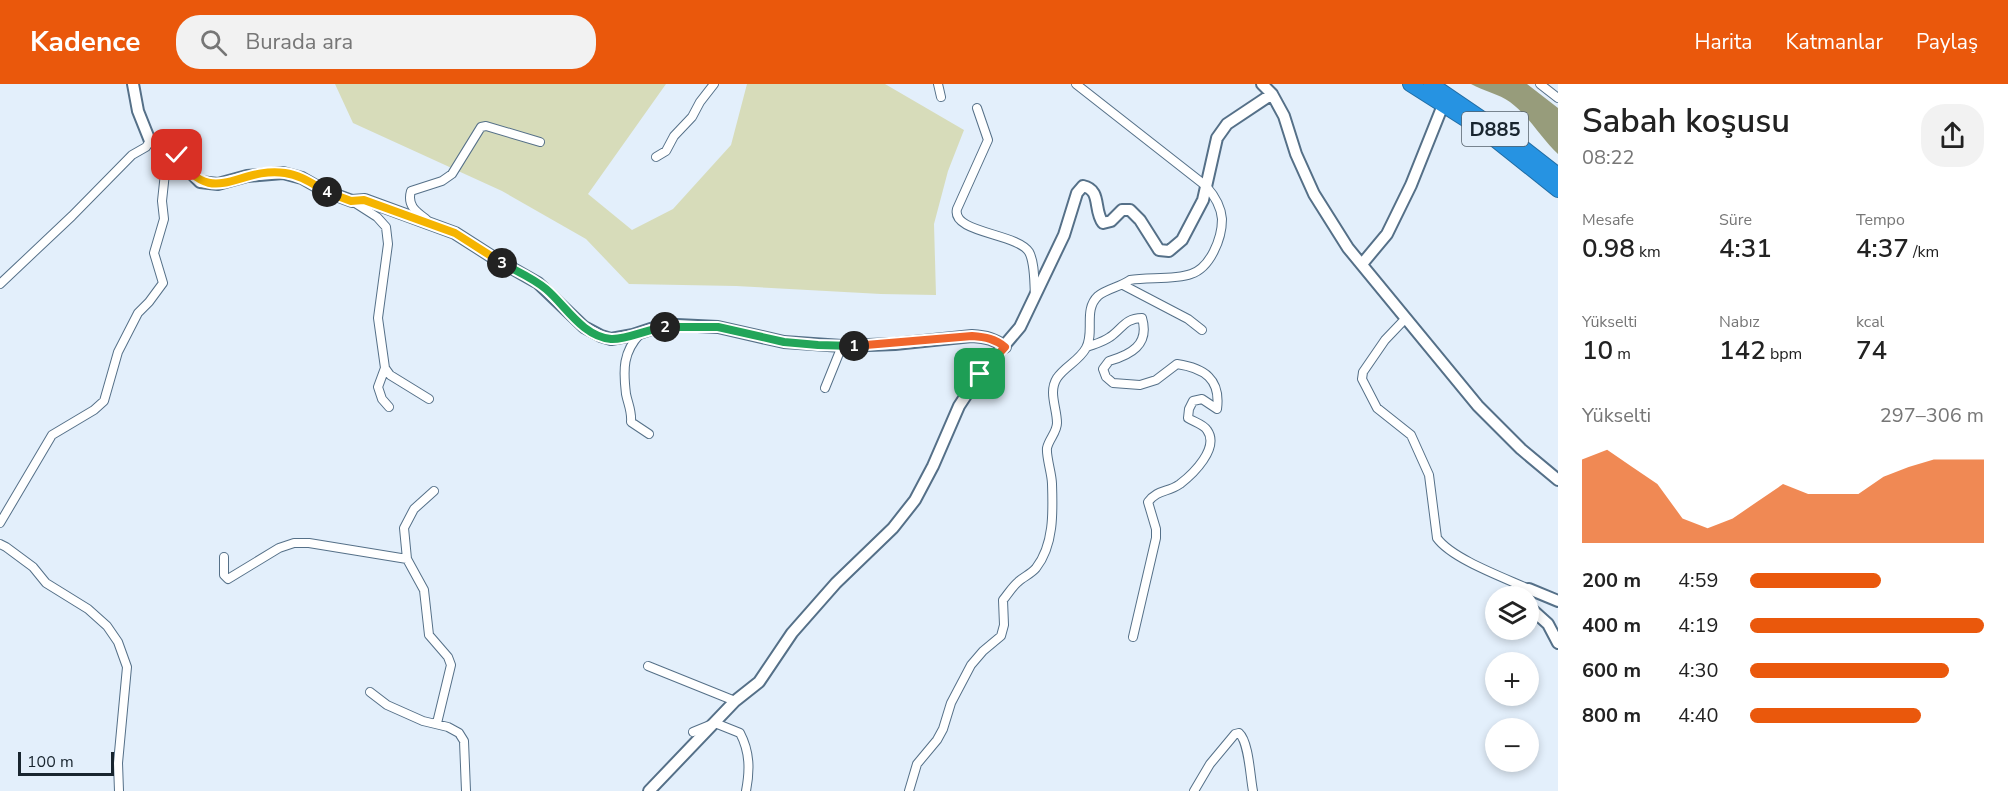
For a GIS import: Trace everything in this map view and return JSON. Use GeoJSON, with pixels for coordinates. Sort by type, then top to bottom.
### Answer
{"type":"FeatureCollection","features":[{"type":"Feature","properties":{"kind":"highway","name":"D885"},"geometry":{"type":"LineString","coordinates":[[1410,84],[1484,131],[1558,190]]}},
{"type":"Feature","properties":{"kind":"highway","name":"D885"},"geometry":{"type":"LineString","coordinates":[[1431,84],[1512,139],[1558,175]]}},
{"type":"Feature","properties":{"kind":"street"},"geometry":{"type":"LineString","coordinates":[[133,84],[138,111],[150,141]]}},
{"type":"Feature","properties":{"kind":"street"},"geometry":{"type":"LineString","coordinates":[[656,157],[666,151],[674,136],[692,117],[714,84]]}},
{"type":"Feature","properties":{"kind":"street"},"geometry":{"type":"LineString","coordinates":[[938,84],[941,97]]}},
{"type":"Feature","properties":{"kind":"street"},"geometry":{"type":"LineString","coordinates":[[909,791],[917,764],[943,729],[951,703],[971,665],[1001,636],[1004,625],[1003,600],[1018,582],[1035,570],[1041,559],[1048,540],[1054,508],[1052,474],[1047,448],[1057,427],[1053,393],[1057,378],[1079,359],[1087,347],[1090,326],[1089,307],[1098,295],[1130,280],[1189,275],[1201,270],[1220,236],[1222,218],[1215,196],[1206,186],[1076,84]]}},
{"type":"Feature","properties":{"kind":"street"},"geometry":{"type":"LineString","coordinates":[[1262,84],[1272,94],[1284,116],[1296,154],[1314,194],[1348,248],[1478,406],[1521,449],[1558,480]]}},
{"type":"Feature","properties":{"kind":"street"},"geometry":{"type":"LineString","coordinates":[[1540,84],[1558,98]]}},
{"type":"Feature","properties":{"kind":"street"},"geometry":{"type":"LineString","coordinates":[[649,791],[735,701],[759,682],[792,633],[836,583],[893,528],[915,500],[933,466],[959,406],[980,374],[1020,327],[1064,235],[1077,193],[1083,186],[1090,188],[1096,195],[1098,216],[1103,223],[1111,221],[1122,210],[1130,210],[1140,220],[1159,250],[1169,251],[1182,240],[1203,200],[1217,138],[1227,124],[1272,94]]}},
{"type":"Feature","properties":{"kind":"street"},"geometry":{"type":"LineString","coordinates":[[1362,264],[1387,234],[1411,185],[1443,105]]}},
{"type":"Feature","properties":{"kind":"street"},"geometry":{"type":"LineString","coordinates":[[977,108],[988,140],[957,209],[958,220],[966,226],[988,231],[1021,245],[1027,250],[1031,258],[1035,296]]}},
{"type":"Feature","properties":{"kind":"street"},"geometry":{"type":"LineString","coordinates":[[432,224],[413,210],[410,202],[411,191],[442,181],[452,174],[481,128],[486,126],[540,142]]}},
{"type":"Feature","properties":{"kind":"street"},"geometry":{"type":"LineString","coordinates":[[150,141],[168,145],[200,182],[218,184],[247,176],[283,173],[302,178],[325,191],[351,201],[377,217],[386,227],[388,244],[378,318],[385,368],[390,375],[429,399]]}},
{"type":"Feature","properties":{"kind":"street"},"geometry":{"type":"LineString","coordinates":[[0,284],[64,224],[132,155],[146,147],[150,141]]}},
{"type":"Feature","properties":{"kind":"street"},"geometry":{"type":"LineString","coordinates":[[0,523],[52,435],[94,410],[104,401],[118,352],[138,313],[163,283],[154,253],[164,219],[162,201],[168,145]]}},
{"type":"Feature","properties":{"kind":"street"},"geometry":{"type":"LineString","coordinates":[[351,201],[364,200],[455,233],[538,282],[592,332],[611,339],[633,335],[643,330],[677,325],[718,327],[784,342],[842,346],[895,344],[972,336],[991,339],[1005,347]]}},
{"type":"Feature","properties":{"kind":"street"},"geometry":{"type":"LineString","coordinates":[[1123,285],[1188,319],[1202,330]]}},
{"type":"Feature","properties":{"kind":"street"},"geometry":{"type":"LineString","coordinates":[[1087,347],[1106,340],[1125,322],[1133,318],[1142,318],[1144,327],[1135,351],[1109,361],[1103,369],[1106,377],[1113,383],[1140,385],[1156,380],[1177,364],[1209,376],[1215,383],[1217,392],[1217,409],[1202,399],[1193,401],[1189,409],[1188,418],[1209,432],[1210,441],[1204,458],[1180,484],[1154,494],[1149,502],[1156,538],[1133,637]]}},
{"type":"Feature","properties":{"kind":"street"},"geometry":{"type":"LineString","coordinates":[[1406,318],[1385,340],[1363,372],[1362,379],[1377,408],[1411,435],[1429,475],[1437,538],[1442,546],[1484,569],[1522,586]]}},
{"type":"Feature","properties":{"kind":"street"},"geometry":{"type":"LineString","coordinates":[[643,330],[628,350],[625,362],[626,395],[632,412],[631,422],[649,434]]}},
{"type":"Feature","properties":{"kind":"street"},"geometry":{"type":"LineString","coordinates":[[825,388],[842,346]]}},
{"type":"Feature","properties":{"kind":"street"},"geometry":{"type":"LineString","coordinates":[[385,368],[378,387],[382,399],[389,407]]}},
{"type":"Feature","properties":{"kind":"street"},"geometry":{"type":"LineString","coordinates":[[434,491],[414,509],[404,528],[407,559],[424,590],[429,635],[448,657],[452,666],[437,723]]}},
{"type":"Feature","properties":{"kind":"street"},"geometry":{"type":"LineString","coordinates":[[224,557],[224,575],[228,579],[279,548],[294,543],[309,543],[407,559]]}},
{"type":"Feature","properties":{"kind":"street"},"geometry":{"type":"LineString","coordinates":[[0,544],[33,567],[46,583],[88,609],[107,626],[118,642],[127,667],[118,763],[119,791]]}},
{"type":"Feature","properties":{"kind":"street"},"geometry":{"type":"LineString","coordinates":[[1539,593],[1558,602]]}},
{"type":"Feature","properties":{"kind":"street"},"geometry":{"type":"LineString","coordinates":[[1539,616],[1548,624],[1558,643]]}},
{"type":"Feature","properties":{"kind":"street"},"geometry":{"type":"LineString","coordinates":[[648,666],[735,701]]}},
{"type":"Feature","properties":{"kind":"street"},"geometry":{"type":"LineString","coordinates":[[370,692],[387,705],[423,721],[448,727],[462,737],[466,791]]}},
{"type":"Feature","properties":{"kind":"street"},"geometry":{"type":"LineString","coordinates":[[693,732],[715,723],[740,733],[746,743],[750,770],[746,791]]}},
{"type":"Feature","properties":{"kind":"street"},"geometry":{"type":"LineString","coordinates":[[1194,791],[1210,764],[1235,734],[1239,733],[1246,744],[1253,791]]}},
{"type":"Feature","properties":{"kind":"shaded area"},"geometry":{"type":"Polygon","coordinates":[[[335,84],[666,84],[588,194],[632,230],[673,209],[731,145],[747,84],[885,84],[964,130],[948,171],[934,224],[936,295],[736,286],[629,284],[586,239],[502,191],[353,123],[335,84]]]}},
{"type":"Feature","properties":{"kind":"shaded area"},"geometry":{"type":"Polygon","coordinates":[[[1471,84],[1527,84],[1558,108],[1558,154],[1510,102],[1471,84]]]}},
{"type":"Feature","properties":{"kind":"route"},"geometry":{"type":"LineString","coordinates":[[177,155],[200,182],[218,184],[247,176],[283,173],[302,178],[325,191],[351,201],[364,200],[455,233],[538,282],[584,327],[611,339],[633,335],[643,330],[677,325],[718,327],[784,342],[842,346],[895,344],[972,336],[986,337],[1005,347],[980,374]]}}]}
